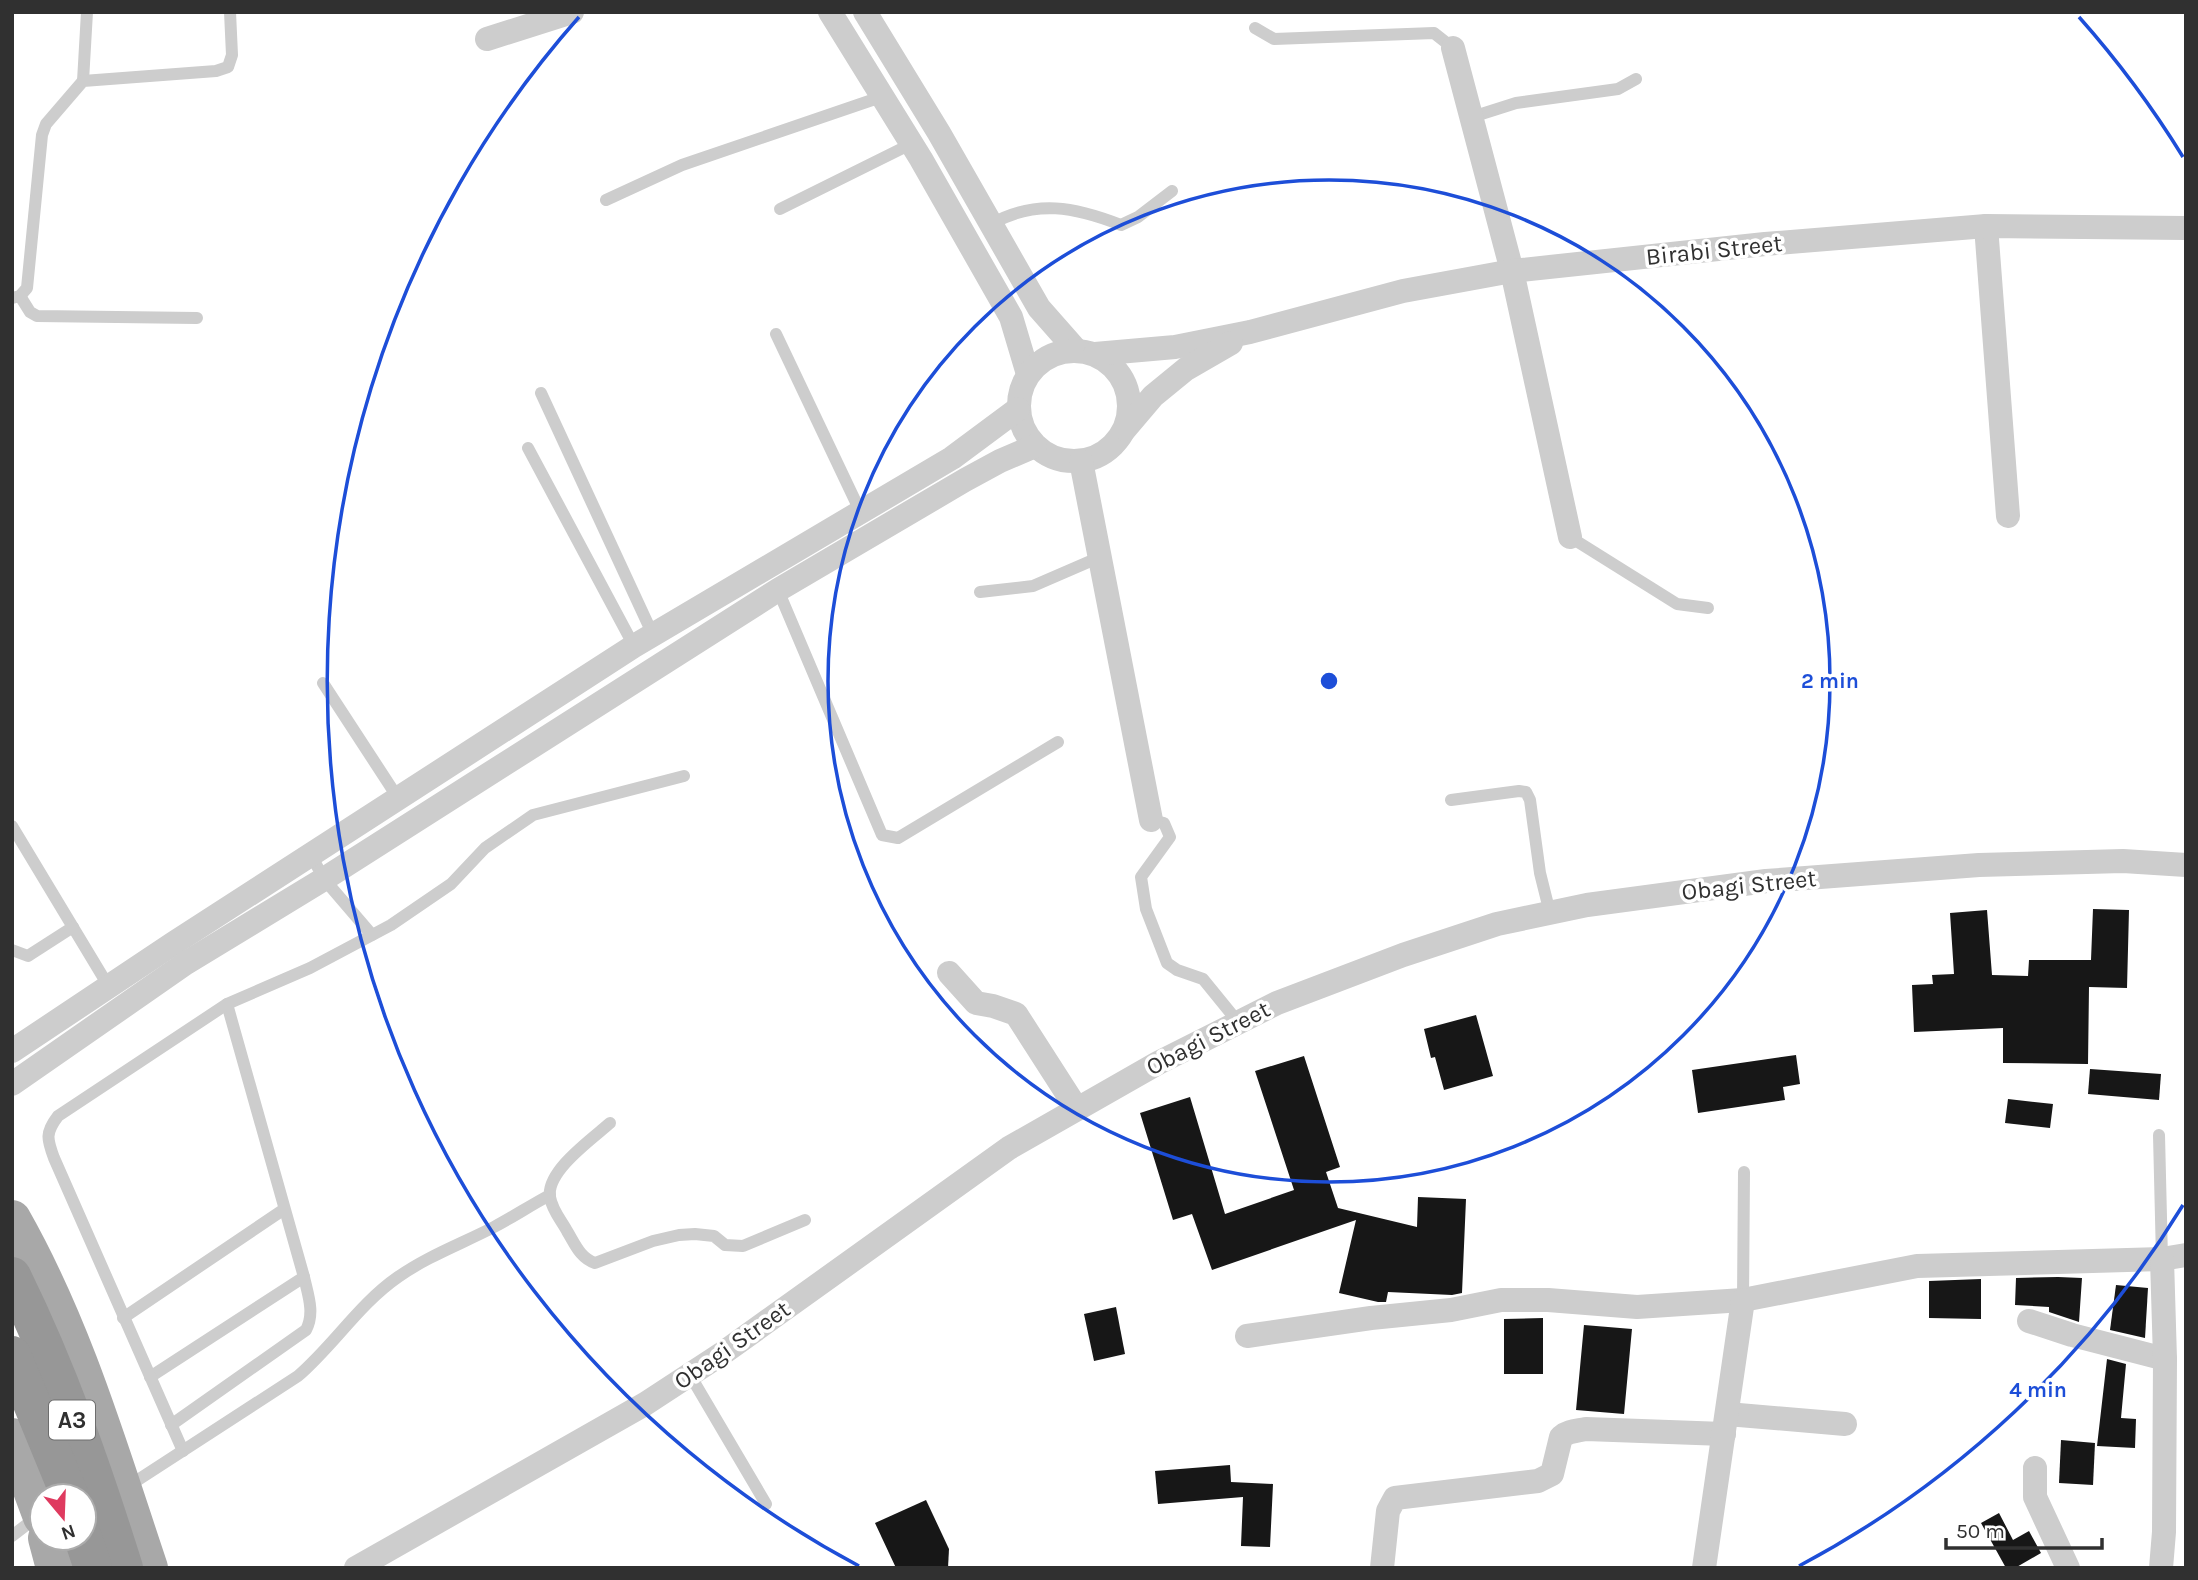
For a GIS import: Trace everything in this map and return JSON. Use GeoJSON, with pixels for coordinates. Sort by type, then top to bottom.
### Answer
{"type":"FeatureCollection","features":[{"type":"Feature","properties":{"kind":"highway","name":"A3"},"geometry":{"type":"LineString","coordinates":[[12,1276],[33,1318],[60,1388],[124,1568]]}},
{"type":"Feature","properties":{"kind":"highway","name":"A3"},"geometry":{"type":"LineString","coordinates":[[12,1355],[64,1482]]}},
{"type":"Feature","properties":{"kind":"highway"},"geometry":{"type":"LineString","coordinates":[[60,1388],[146,1568]]}},
{"type":"Feature","properties":{"kind":"main road"},"geometry":{"type":"LineString","coordinates":[[12,1219],[31,1251],[64,1324],[123,1490],[146,1568]]}},
{"type":"Feature","properties":{"kind":"main road"},"geometry":{"type":"LineString","coordinates":[[12,1437],[29,1482]]}},
{"type":"Feature","properties":{"kind":"street"},"geometry":{"type":"LineString","coordinates":[[487,39],[572,12]]}},
{"type":"Feature","properties":{"kind":"street"},"geometry":{"type":"LineString","coordinates":[[830,12],[911,144],[1011,317],[1028,374]]}},
{"type":"Feature","properties":{"kind":"street"},"geometry":{"type":"LineString","coordinates":[[865,12],[1039,307],[1086,352],[1110,363],[1122,378],[1129,395],[1129,413],[1124,430]]}},
{"type":"Feature","properties":{"kind":"street"},"geometry":{"type":"LineString","coordinates":[[1453,48],[1513,271],[1570,537]]}},
{"type":"Feature","properties":{"kind":"street"},"geometry":{"type":"LineString","coordinates":[[1986,226],[2008,516]]}},
{"type":"Feature","properties":{"kind":"street","name":"Birabi Street"},"geometry":{"type":"LineString","coordinates":[[1250,332],[1403,291],[1513,271],[1765,244],[1986,226],[2186,228]]}},
{"type":"Feature","properties":{"kind":"street"},"geometry":{"type":"LineString","coordinates":[[1250,332],[1186,369],[1153,396],[1113,445],[1099,456],[1082,461],[1057,459],[1035,446],[1020,423],[1020,391],[1028,374],[1041,360],[1050,356],[1058,353],[1175,347],[1250,332]]}},
{"type":"Feature","properties":{"kind":"street"},"geometry":{"type":"LineString","coordinates":[[12,1084],[311,855],[644,640],[952,458],[1018,409]]}},
{"type":"Feature","properties":{"kind":"street"},"geometry":{"type":"LineString","coordinates":[[12,1051],[108,987],[324,879],[778,590],[965,480],[1035,446]]}},
{"type":"Feature","properties":{"kind":"street"},"geometry":{"type":"LineString","coordinates":[[1082,461],[1152,820]]}},
{"type":"Feature","properties":{"kind":"street","name":"Obagi Street"},"geometry":{"type":"LineString","coordinates":[[356,1568],[645,1404],[690,1375],[1009,1147],[1158,1063],[1276,1003],[1403,955],[1497,924],[1587,905],[1766,881],[1979,865],[2123,861],[2186,865]]}},
{"type":"Feature","properties":{"kind":"street"},"geometry":{"type":"LineString","coordinates":[[948,973],[976,1003],[1016,1014],[1077,1109]]}},
{"type":"Feature","properties":{"kind":"street"},"geometry":{"type":"LineString","coordinates":[[1247,1336],[1371,1318],[1451,1310],[1501,1300],[1548,1300],[1637,1307],[1743,1300],[1917,1266],[2174,1257],[2165,1359],[2164,1532],[2161,1568]]}},
{"type":"Feature","properties":{"kind":"street"},"geometry":{"type":"LineString","coordinates":[[1704,1568],[1743,1300]]}},
{"type":"Feature","properties":{"kind":"street"},"geometry":{"type":"LineString","coordinates":[[2028,1321],[2165,1359]]}},
{"type":"Feature","properties":{"kind":"street"},"geometry":{"type":"LineString","coordinates":[[1382,1568],[1388,1511],[1395,1499],[1538,1481],[1552,1474],[1561,1437],[1574,1431],[1725,1424],[1845,1424]]}},
{"type":"Feature","properties":{"kind":"street"},"geometry":{"type":"LineString","coordinates":[[2035,1468],[2035,1497],[2068,1568]]}},
{"type":"Feature","properties":{"kind":"lane"},"geometry":{"type":"LineString","coordinates":[[87,12],[83,81],[46,124],[42,135],[27,288],[16,297],[37,316],[197,318]]}},
{"type":"Feature","properties":{"kind":"lane"},"geometry":{"type":"LineString","coordinates":[[83,81],[216,71],[228,67],[232,55],[230,12]]}},
{"type":"Feature","properties":{"kind":"lane"},"geometry":{"type":"LineString","coordinates":[[1255,28],[1274,39],[1434,33],[1453,48]]}},
{"type":"Feature","properties":{"kind":"lane"},"geometry":{"type":"LineString","coordinates":[[1472,117],[1516,103],[1618,89],[1636,79]]}},
{"type":"Feature","properties":{"kind":"lane"},"geometry":{"type":"LineString","coordinates":[[606,201],[682,165],[881,96]]}},
{"type":"Feature","properties":{"kind":"lane"},"geometry":{"type":"LineString","coordinates":[[780,209],[911,144]]}},
{"type":"Feature","properties":{"kind":"lane"},"geometry":{"type":"LineString","coordinates":[[991,224],[1010,214],[1032,208],[1072,209],[1121,225],[1138,217],[1172,191]]}},
{"type":"Feature","properties":{"kind":"lane"},"geometry":{"type":"LineString","coordinates":[[776,334],[861,513]]}},
{"type":"Feature","properties":{"kind":"lane"},"geometry":{"type":"LineString","coordinates":[[541,393],[644,640]]}},
{"type":"Feature","properties":{"kind":"lane"},"geometry":{"type":"LineString","coordinates":[[528,448],[644,640]]}},
{"type":"Feature","properties":{"kind":"lane"},"geometry":{"type":"LineString","coordinates":[[1570,537],[1677,604],[1708,608]]}},
{"type":"Feature","properties":{"kind":"lane"},"geometry":{"type":"LineString","coordinates":[[980,592],[1033,586],[1100,557]]}},
{"type":"Feature","properties":{"kind":"lane"},"geometry":{"type":"LineString","coordinates":[[778,590],[882,835],[898,838],[1058,742]]}},
{"type":"Feature","properties":{"kind":"lane"},"geometry":{"type":"LineString","coordinates":[[323,683],[398,798]]}},
{"type":"Feature","properties":{"kind":"lane"},"geometry":{"type":"LineString","coordinates":[[183,1451],[47,1140],[50,1127],[58,1116],[227,1004],[310,968],[391,925],[451,884],[485,848],[533,815],[684,776]]}},
{"type":"Feature","properties":{"kind":"lane"},"geometry":{"type":"LineString","coordinates":[[1451,800],[1526,792],[1530,800],[1539,873],[1550,913]]}},
{"type":"Feature","properties":{"kind":"lane"},"geometry":{"type":"LineString","coordinates":[[1152,820],[1164,823],[1170,837],[1141,877],[1146,909],[1167,963],[1177,970],[1203,979],[1238,1022]]}},
{"type":"Feature","properties":{"kind":"lane"},"geometry":{"type":"LineString","coordinates":[[12,826],[108,987]]}},
{"type":"Feature","properties":{"kind":"lane"},"geometry":{"type":"LineString","coordinates":[[311,855],[324,879],[372,935]]}},
{"type":"Feature","properties":{"kind":"lane"},"geometry":{"type":"LineString","coordinates":[[12,950],[28,956],[73,927]]}},
{"type":"Feature","properties":{"kind":"lane"},"geometry":{"type":"LineString","coordinates":[[171,1424],[306,1330],[310,1321],[311,1309],[304,1277],[227,1004]]}},
{"type":"Feature","properties":{"kind":"lane"},"geometry":{"type":"LineString","coordinates":[[610,1123],[561,1168],[551,1183],[553,1208],[585,1260],[595,1263],[653,1241],[679,1235],[714,1237],[725,1245],[743,1246],[805,1220]]}},
{"type":"Feature","properties":{"kind":"lane"},"geometry":{"type":"LineString","coordinates":[[2158,1135],[2174,1257]]}},
{"type":"Feature","properties":{"kind":"lane"},"geometry":{"type":"LineString","coordinates":[[1743,1300],[1744,1172]]}},
{"type":"Feature","properties":{"kind":"lane"},"geometry":{"type":"LineString","coordinates":[[123,1490],[298,1376],[320,1357],[354,1316],[396,1279],[430,1257],[493,1228],[550,1195]]}},
{"type":"Feature","properties":{"kind":"lane"},"geometry":{"type":"LineString","coordinates":[[123,1318],[283,1210]]}},
{"type":"Feature","properties":{"kind":"lane"},"geometry":{"type":"LineString","coordinates":[[150,1377],[304,1277]]}},
{"type":"Feature","properties":{"kind":"lane"},"geometry":{"type":"LineString","coordinates":[[690,1375],[766,1504]]}},
{"type":"Feature","properties":{"kind":"lane"},"geometry":{"type":"LineString","coordinates":[[12,1535],[28,1524]]}},
{"type":"Feature","properties":{"kind":"building"},"geometry":{"type":"Polygon","coordinates":[[[2093,909],[2129,910],[2127,988],[2089,987],[2088,1064],[2003,1063],[2003,1028],[1914,1032],[1912,985],[1933,984],[1932,975],[1954,974],[1950,913],[1987,910],[1992,975],[2028,976],[2029,960],[2091,960],[2093,909]]]}},
{"type":"Feature","properties":{"kind":"building"},"geometry":{"type":"Polygon","coordinates":[[[1476,1015],[1493,1076],[1444,1090],[1435,1057],[1431,1058],[1424,1029],[1476,1015]]]}},
{"type":"Feature","properties":{"kind":"building"},"geometry":{"type":"Polygon","coordinates":[[[1796,1055],[1800,1084],[1783,1087],[1785,1100],[1698,1113],[1692,1070],[1796,1055]]]}},
{"type":"Feature","properties":{"kind":"building"},"geometry":{"type":"Polygon","coordinates":[[[1304,1056],[1340,1167],[1326,1172],[1338,1208],[1417,1227],[1418,1197],[1466,1199],[1462,1293],[1452,1295],[1388,1292],[1386,1302],[1378,1302],[1339,1293],[1356,1220],[1212,1270],[1192,1214],[1173,1220],[1140,1113],[1190,1097],[1225,1214],[1294,1190],[1255,1071],[1304,1056]]]}},
{"type":"Feature","properties":{"kind":"building"},"geometry":{"type":"Polygon","coordinates":[[[2090,1069],[2161,1074],[2159,1100],[2088,1094],[2090,1069]]]}},
{"type":"Feature","properties":{"kind":"building"},"geometry":{"type":"Polygon","coordinates":[[[2008,1099],[2053,1104],[2050,1128],[2005,1123],[2008,1099]]]}},
{"type":"Feature","properties":{"kind":"building"},"geometry":{"type":"Polygon","coordinates":[[[2016,1278],[2082,1278],[2079,1322],[2049,1312],[2049,1307],[2015,1305],[2016,1278]]]}},
{"type":"Feature","properties":{"kind":"building"},"geometry":{"type":"Polygon","coordinates":[[[1981,1279],[1981,1319],[1929,1318],[1929,1281],[1981,1279]]]}},
{"type":"Feature","properties":{"kind":"building"},"geometry":{"type":"Polygon","coordinates":[[[2116,1285],[2148,1288],[2145,1338],[2110,1330],[2116,1285]]]}},
{"type":"Feature","properties":{"kind":"building"},"geometry":{"type":"Polygon","coordinates":[[[1116,1307],[1125,1354],[1094,1361],[1084,1314],[1116,1307]]]}},
{"type":"Feature","properties":{"kind":"building"},"geometry":{"type":"Polygon","coordinates":[[[1543,1318],[1543,1374],[1504,1374],[1504,1319],[1543,1318]]]}},
{"type":"Feature","properties":{"kind":"building"},"geometry":{"type":"Polygon","coordinates":[[[1584,1325],[1632,1329],[1624,1414],[1576,1410],[1584,1325]]]}},
{"type":"Feature","properties":{"kind":"building"},"geometry":{"type":"Polygon","coordinates":[[[2107,1359],[2126,1364],[2121,1418],[2136,1419],[2135,1448],[2097,1446],[2107,1359]]]}},
{"type":"Feature","properties":{"kind":"building"},"geometry":{"type":"Polygon","coordinates":[[[2061,1440],[2095,1443],[2093,1485],[2059,1483],[2061,1440]]]}},
{"type":"Feature","properties":{"kind":"building"},"geometry":{"type":"Polygon","coordinates":[[[1230,1465],[1231,1482],[1273,1484],[1270,1547],[1241,1546],[1243,1497],[1158,1504],[1155,1471],[1230,1465]]]}},
{"type":"Feature","properties":{"kind":"building"},"geometry":{"type":"Polygon","coordinates":[[[926,1500],[949,1549],[948,1568],[896,1568],[875,1523],[926,1500]]]}},
{"type":"Feature","properties":{"kind":"building"},"geometry":{"type":"Polygon","coordinates":[[[1999,1513],[2013,1540],[2029,1531],[2041,1553],[2015,1568],[2006,1568],[1981,1523],[1999,1513]]]}}]}
